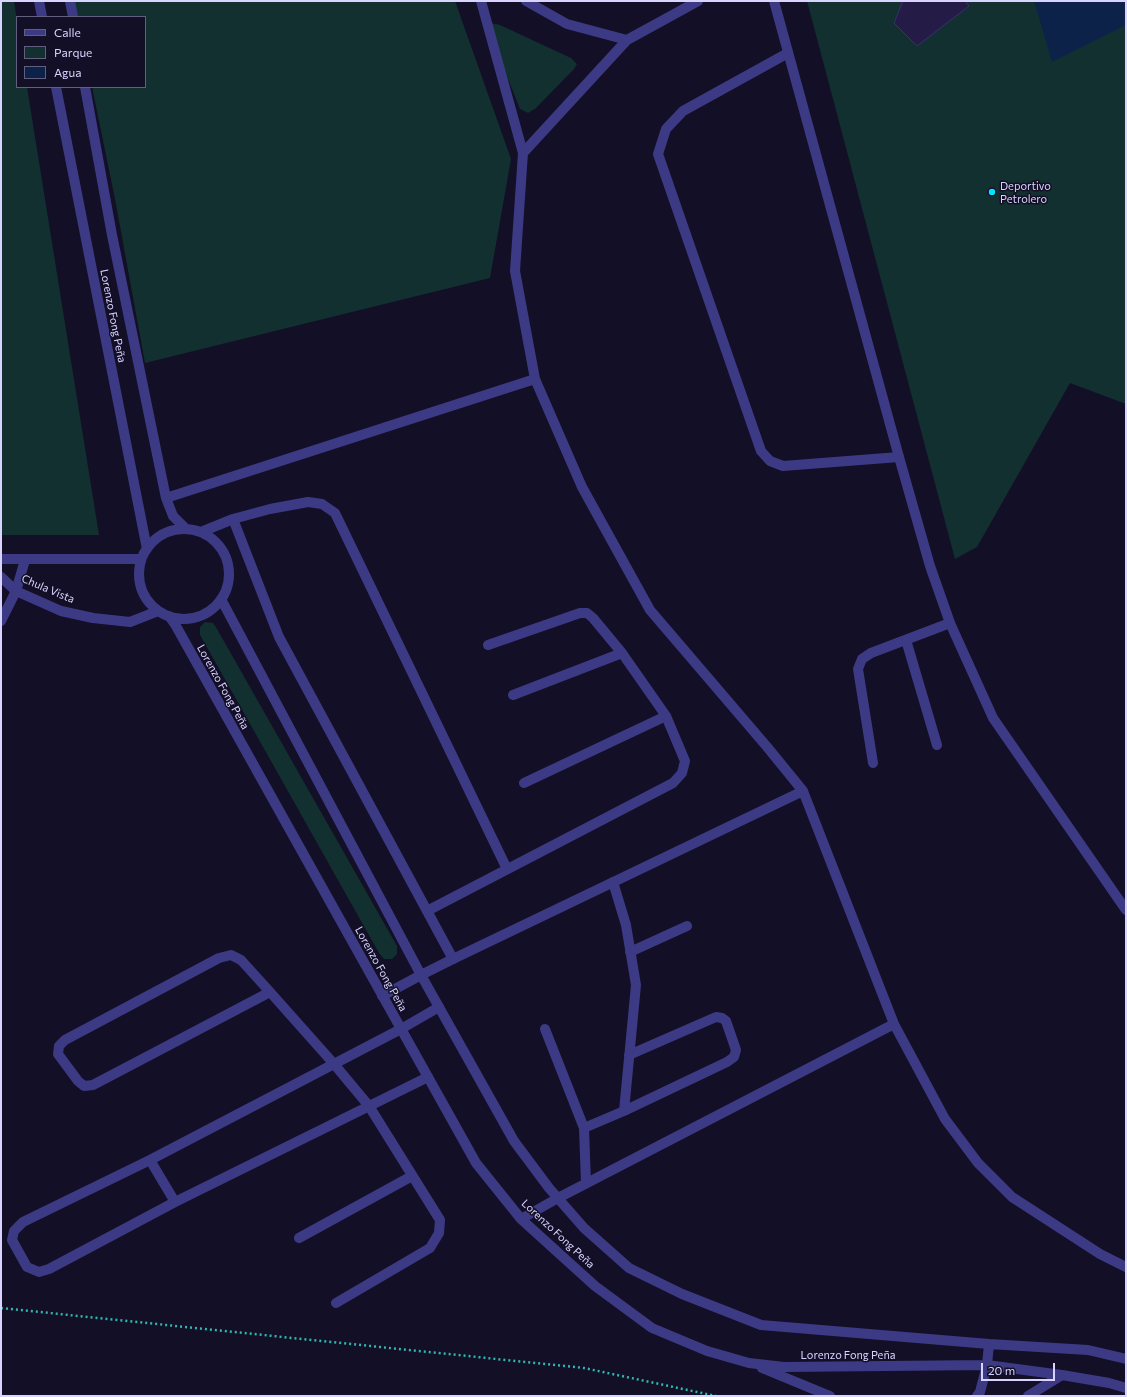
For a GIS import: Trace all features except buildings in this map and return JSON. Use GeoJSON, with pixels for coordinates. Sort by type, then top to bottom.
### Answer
{"type":"FeatureCollection","features":[{"type":"Feature","properties":{"kind":"street"},"geometry":{"type":"LineString","coordinates":[[39,1],[42,16]]}},
{"type":"Feature","properties":{"kind":"street"},"geometry":{"type":"LineString","coordinates":[[70,1],[73,16]]}},
{"type":"Feature","properties":{"kind":"street"},"geometry":{"type":"LineString","coordinates":[[481,1],[523,153],[515,271],[535,380],[582,487],[650,610],[768,748],[803,792],[894,1024],[945,1119],[978,1163],[1012,1197],[1100,1254],[1126,1267]]}},
{"type":"Feature","properties":{"kind":"street"},"geometry":{"type":"LineString","coordinates":[[526,1],[567,24],[627,40]]}},
{"type":"Feature","properties":{"kind":"street"},"geometry":{"type":"LineString","coordinates":[[523,153],[627,40],[698,1]]}},
{"type":"Feature","properties":{"kind":"street"},"geometry":{"type":"LineString","coordinates":[[774,1],[899,457],[930,566],[950,623],[993,718],[1126,910]]}},
{"type":"Feature","properties":{"kind":"street"},"geometry":{"type":"LineString","coordinates":[[788,53],[684,111],[666,129],[658,154],[761,451],[770,461],[783,466],[899,457]]}},
{"type":"Feature","properties":{"kind":"street","name":"Lorenzo Fong Peña"},"geometry":{"type":"LineString","coordinates":[[56,88],[147,549]]}},
{"type":"Feature","properties":{"kind":"street","name":"Lorenzo Fong Peña"},"geometry":{"type":"LineString","coordinates":[[86,88],[112,235],[166,498],[174,516],[186,529]]}},
{"type":"Feature","properties":{"kind":"street"},"geometry":{"type":"LineString","coordinates":[[166,498],[535,380]]}},
{"type":"Feature","properties":{"kind":"street"},"geometry":{"type":"LineString","coordinates":[[201,532],[233,519],[270,509],[308,502],[322,504],[334,513],[508,869]]}},
{"type":"Feature","properties":{"kind":"street"},"geometry":{"type":"LineString","coordinates":[[233,519],[278,637],[453,959]]}},
{"type":"Feature","properties":{"kind":"street"},"geometry":{"type":"LineString","coordinates":[[186,529],[201,532],[215,541],[224,554],[229,569],[227,585],[221,599],[210,610],[198,617],[183,619],[169,616],[158,611],[150,603],[143,594],[139,570],[141,559],[147,549],[157,538],[171,531],[186,529]]}},
{"type":"Feature","properties":{"kind":"street"},"geometry":{"type":"LineString","coordinates":[[1,560],[141,559]]}},
{"type":"Feature","properties":{"kind":"street"},"geometry":{"type":"LineString","coordinates":[[1,621],[16,590],[25,560]]}},
{"type":"Feature","properties":{"kind":"street","name":"Chula Vista"},"geometry":{"type":"LineString","coordinates":[[1,577],[16,590],[61,610],[93,618],[130,622],[158,611]]}},
{"type":"Feature","properties":{"kind":"street","name":"Lorenzo Fong Peña"},"geometry":{"type":"LineString","coordinates":[[221,599],[421,975],[514,1141],[558,1198],[584,1228],[629,1268],[682,1294],[761,1325],[989,1344],[1088,1350],[1126,1359]]}},
{"type":"Feature","properties":{"kind":"street"},"geometry":{"type":"LineString","coordinates":[[427,911],[674,783],[682,773],[685,761],[666,716],[622,653],[593,618],[587,613],[580,613],[488,645]]}},
{"type":"Feature","properties":{"kind":"street","name":"Lorenzo Fong Peña"},"geometry":{"type":"LineString","coordinates":[[169,616],[180,633],[476,1163],[521,1219],[595,1286],[652,1328],[706,1351],[749,1363],[784,1366],[987,1365],[1062,1374],[1109,1383],[1126,1388]]}},
{"type":"Feature","properties":{"kind":"street"},"geometry":{"type":"LineString","coordinates":[[873,763],[858,669],[862,659],[871,653],[950,623]]}},
{"type":"Feature","properties":{"kind":"street"},"geometry":{"type":"LineString","coordinates":[[906,640],[937,745]]}},
{"type":"Feature","properties":{"kind":"street"},"geometry":{"type":"LineString","coordinates":[[513,694],[622,653]]}},
{"type":"Feature","properties":{"kind":"street"},"geometry":{"type":"LineString","coordinates":[[524,784],[666,716]]}},
{"type":"Feature","properties":{"kind":"street"},"geometry":{"type":"LineString","coordinates":[[382,996],[453,959],[803,792]]}},
{"type":"Feature","properties":{"kind":"street"},"geometry":{"type":"LineString","coordinates":[[614,882],[626,925],[636,985],[624,1111]]}},
{"type":"Feature","properties":{"kind":"street"},"geometry":{"type":"LineString","coordinates":[[630,952],[687,926]]}},
{"type":"Feature","properties":{"kind":"street"},"geometry":{"type":"LineString","coordinates":[[270,992],[93,1085],[84,1086],[78,1081],[58,1054],[59,1046],[65,1040],[219,958],[231,955],[241,960],[270,992],[334,1064],[369,1106],[440,1220],[439,1233],[430,1248],[336,1303]]}},
{"type":"Feature","properties":{"kind":"street"},"geometry":{"type":"LineString","coordinates":[[428,1077],[175,1202],[49,1269],[39,1272],[27,1267],[12,1240],[14,1231],[23,1222],[150,1160],[401,1029],[439,1007]]}},
{"type":"Feature","properties":{"kind":"street"},"geometry":{"type":"LineString","coordinates":[[584,1128],[624,1111],[727,1062],[734,1057],[736,1050],[726,1021],[722,1018],[716,1017],[629,1055]]}},
{"type":"Feature","properties":{"kind":"street"},"geometry":{"type":"LineString","coordinates":[[521,1219],[586,1183],[894,1024]]}},
{"type":"Feature","properties":{"kind":"street"},"geometry":{"type":"LineString","coordinates":[[545,1029],[584,1128],[586,1183]]}},
{"type":"Feature","properties":{"kind":"street"},"geometry":{"type":"LineString","coordinates":[[150,1160],[175,1202]]}},
{"type":"Feature","properties":{"kind":"street"},"geometry":{"type":"LineString","coordinates":[[299,1238],[412,1176]]}},
{"type":"Feature","properties":{"kind":"street"},"geometry":{"type":"LineString","coordinates":[[977,1396],[980,1392],[987,1365],[989,1344]]}},
{"type":"Feature","properties":{"kind":"street"},"geometry":{"type":"LineString","coordinates":[[749,1363],[830,1396]]}},
{"type":"Feature","properties":{"kind":"street"},"geometry":{"type":"LineString","coordinates":[[1028,1396],[1062,1374]]}},
{"type":"Feature","properties":{"kind":"path"},"geometry":{"type":"LineString","coordinates":[[1,1308],[584,1368],[716,1396]]}},
{"type":"Feature","properties":{"kind":"green space"},"geometry":{"type":"Polygon","coordinates":[[[1,1],[14,1],[16,16],[16,88],[27,88],[99,535],[1,535],[1,1]]]}},
{"type":"Feature","properties":{"kind":"green space"},"geometry":{"type":"Polygon","coordinates":[[[74,1],[455,1],[511,159],[490,278],[145,363],[115,199],[92,88],[146,88],[146,16],[77,16],[74,1]]]}},
{"type":"Feature","properties":{"kind":"green space","name":"Deportivo Petrolero"},"geometry":{"type":"Polygon","coordinates":[[[807,1],[1126,1],[1126,404],[1070,383],[977,547],[955,559],[807,1]]]}},
{"type":"Feature","properties":{"kind":"green space"},"geometry":{"type":"Polygon","coordinates":[[[491,23],[500,25],[571,58],[577,64],[574,69],[536,108],[528,113],[520,109],[496,49],[491,23]]]}},
{"type":"Feature","properties":{"kind":"green space"},"geometry":{"type":"Polygon","coordinates":[[[205,622],[213,623],[217,629],[397,946],[397,954],[392,959],[384,959],[379,953],[200,635],[200,627],[205,622]]]}},
{"type":"Feature","properties":{"kind":"water"},"geometry":{"type":"Polygon","coordinates":[[[1034,1],[1126,1],[1126,25],[1052,62],[1034,1]]]}},
{"type":"Feature","properties":{"kind":"place","name":"Deportivo Petrolero"},"geometry":{"type":"Point","coordinates":[992,192]}}]}
